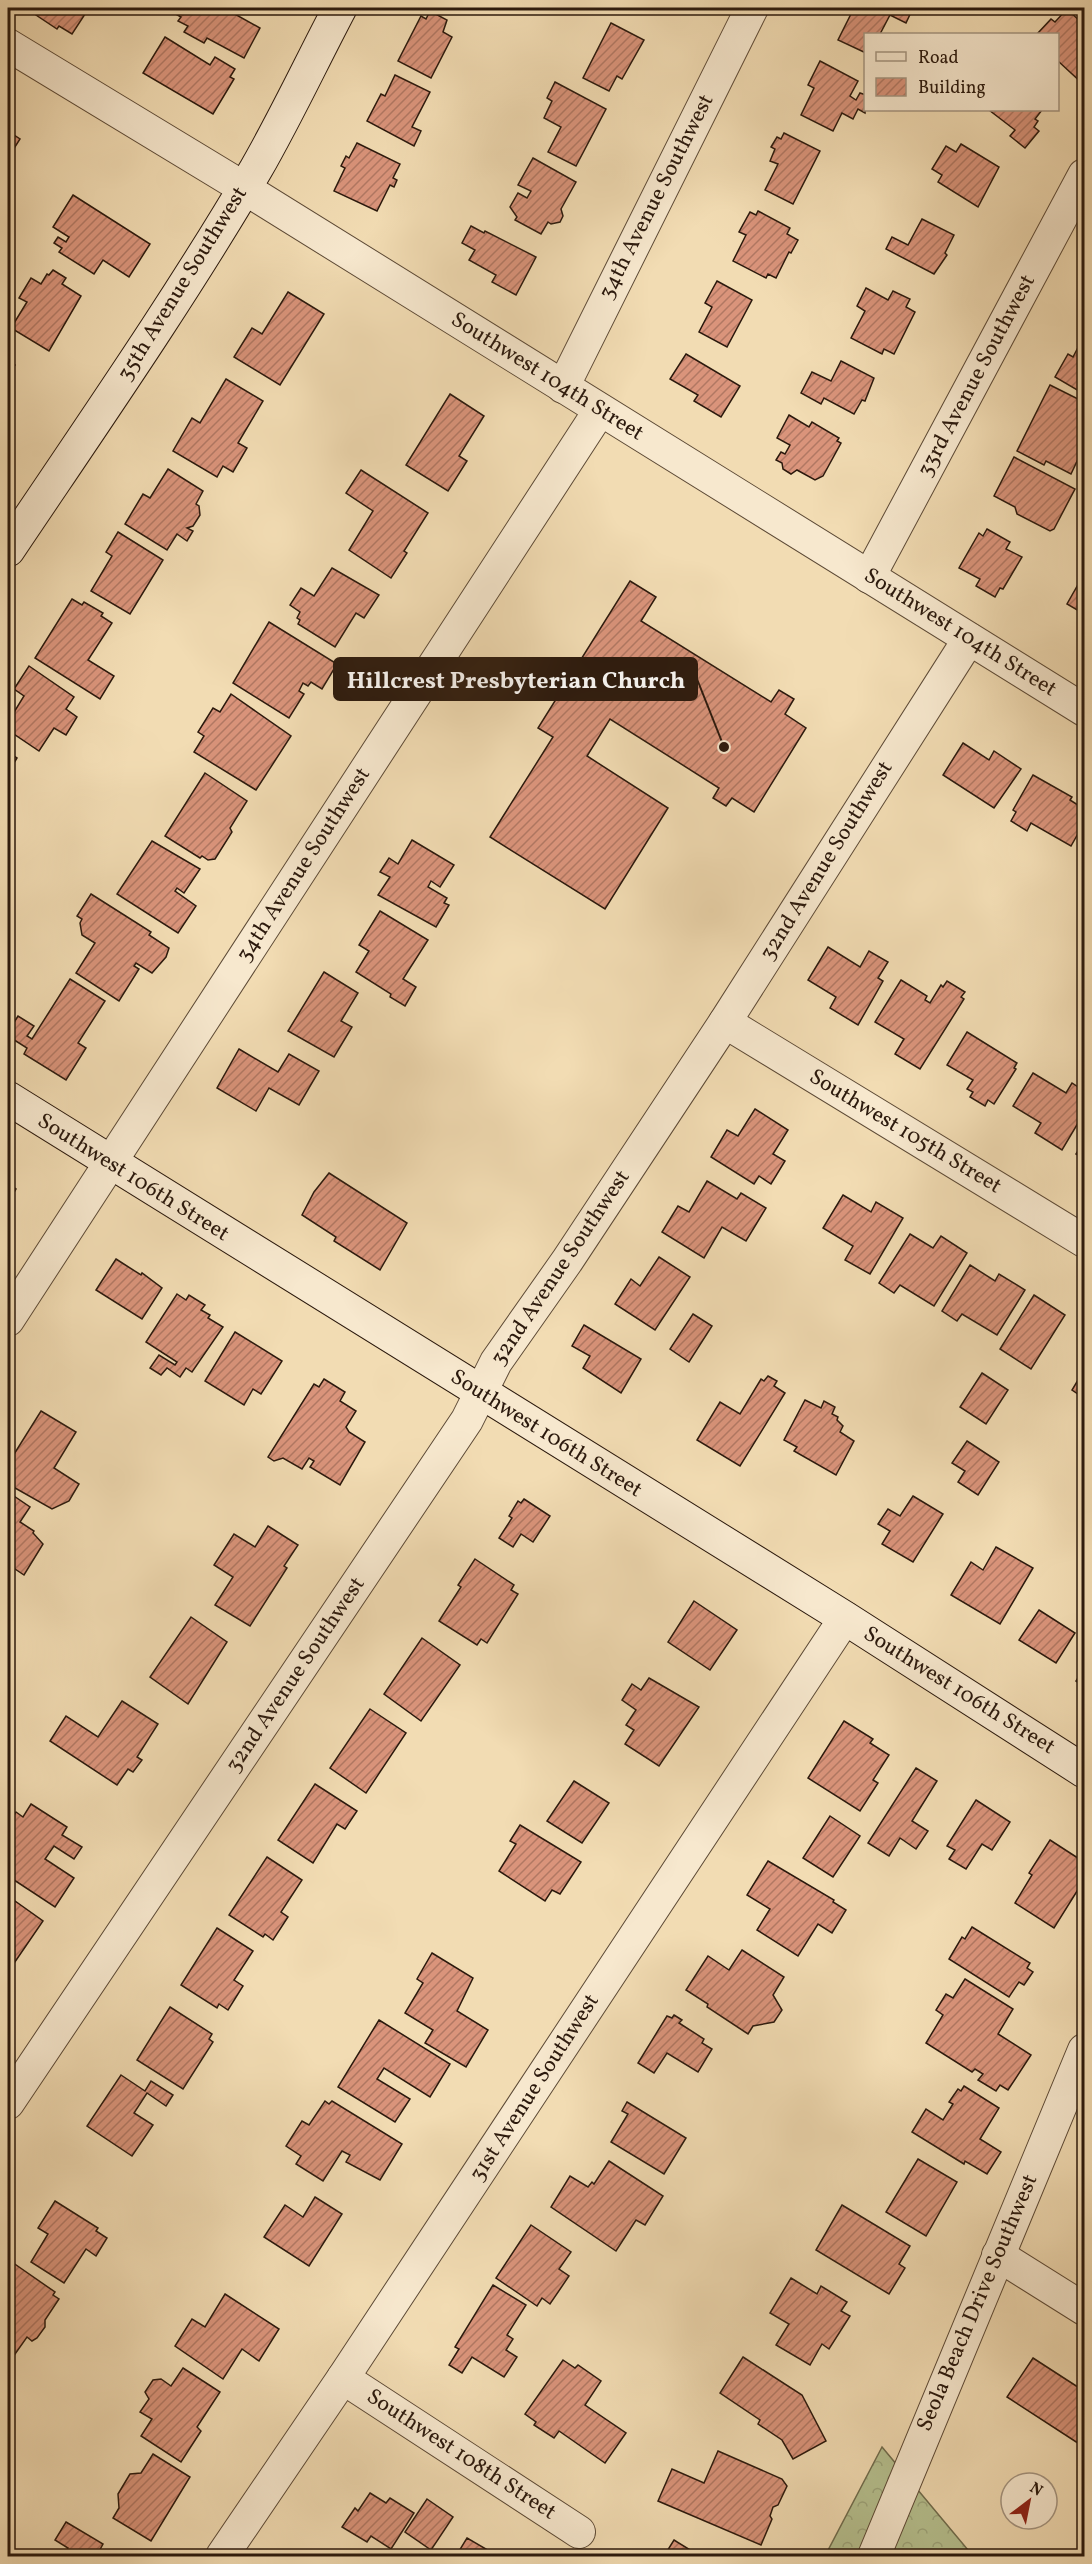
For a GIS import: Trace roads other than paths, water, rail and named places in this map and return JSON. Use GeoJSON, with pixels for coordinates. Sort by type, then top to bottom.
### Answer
{"type":"FeatureCollection","features":[{"type":"Feature","properties":{"kind":"street","name":"35th Avenue Southwest"},"geometry":{"type":"LineString","coordinates":[[8,550],[166,316],[244,188],[340,8]]}},
{"type":"Feature","properties":{"kind":"street","name":"34th Avenue Southwest"},"geometry":{"type":"LineString","coordinates":[[563,387],[753,8]]}},
{"type":"Feature","properties":{"kind":"street","name":"Southwest 104th Street"},"geometry":{"type":"LineString","coordinates":[[8,45],[244,188],[1084,710]]}},
{"type":"Feature","properties":{"kind":"street","name":"33rd Avenue Southwest"},"geometry":{"type":"LineString","coordinates":[[869,577],[1084,175]]}},
{"type":"Feature","properties":{"kind":"street","name":"34th Avenue Southwest"},"geometry":{"type":"LineString","coordinates":[[8,1320],[600,410]]}},
{"type":"Feature","properties":{"kind":"street","name":"32nd Avenue Southwest"},"geometry":{"type":"LineString","coordinates":[[8,2103],[467,1420],[496,1362],[567,1261],[725,1022],[969,639]]}},
{"type":"Feature","properties":{"kind":"street","name":"Southwest 105th Street"},"geometry":{"type":"LineString","coordinates":[[725,1022],[1084,1241]]}},
{"type":"Feature","properties":{"kind":"street","name":"Southwest 106th Street"},"geometry":{"type":"LineString","coordinates":[[8,1098],[110,1164],[845,1618],[1084,1771]]}},
{"type":"Feature","properties":{"kind":"street","name":"31st Avenue Southwest"},"geometry":{"type":"LineString","coordinates":[[222,2556],[343,2378],[845,1618]]}},
{"type":"Feature","properties":{"kind":"street","name":"Seola Beach Drive Southwest"},"geometry":{"type":"LineString","coordinates":[[874,2556],[1084,2050]]}},
{"type":"Feature","properties":{"kind":"street"},"geometry":{"type":"LineString","coordinates":[[998,2255],[1084,2309]]}},
{"type":"Feature","properties":{"kind":"street","name":"Southwest 108th Street"},"geometry":{"type":"LineString","coordinates":[[343,2378],[579,2532]]}},
{"type":"Feature","properties":{"kind":"place","name":"Hillcrest Presbyterian Church"},"geometry":{"type":"Point","coordinates":[724,747]}}]}
